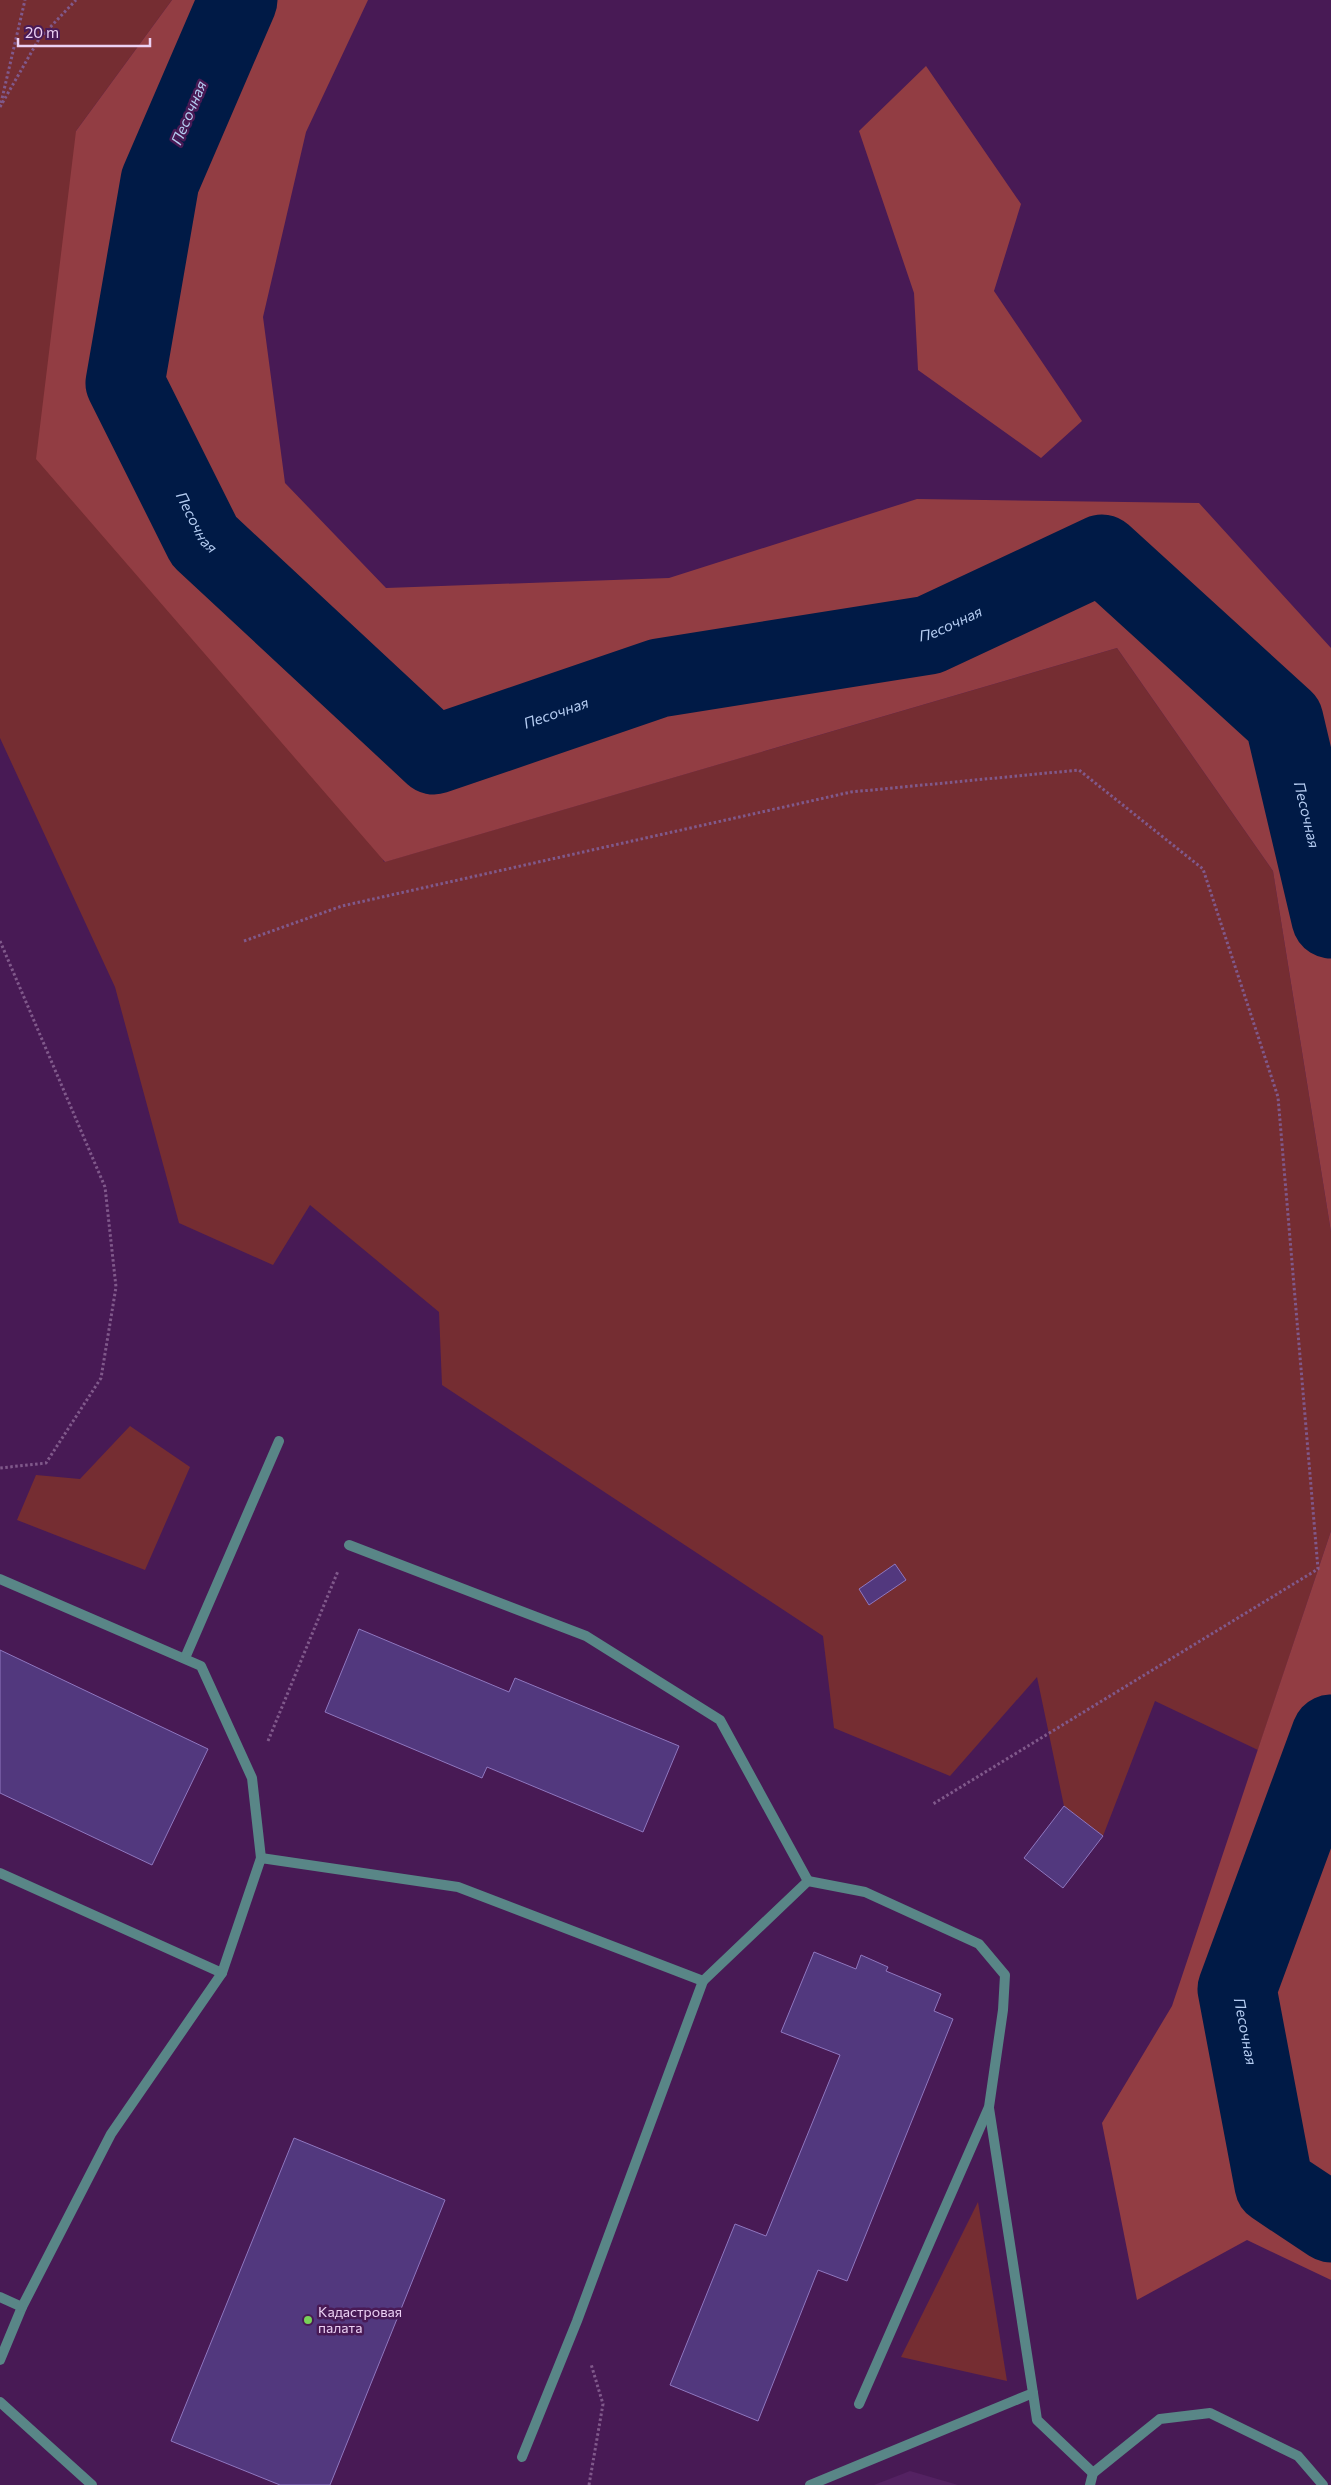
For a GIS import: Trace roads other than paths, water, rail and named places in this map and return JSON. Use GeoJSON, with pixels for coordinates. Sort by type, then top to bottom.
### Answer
{"type":"FeatureCollection","features":[{"type":"Feature","properties":{"kind":"street"},"geometry":{"type":"LineString","coordinates":[[185,1658],[279,1441]]}},
{"type":"Feature","properties":{"kind":"street"},"geometry":{"type":"LineString","coordinates":[[349,1545],[586,1636],[720,1720],[808,1881]]}},
{"type":"Feature","properties":{"kind":"street"},"geometry":{"type":"LineString","coordinates":[[0,1578],[202,1666],[252,1778],[261,1858],[222,1973],[111,2134],[22,2307],[0,2360]]}},
{"type":"Feature","properties":{"kind":"street"},"geometry":{"type":"LineString","coordinates":[[261,1858],[458,1887],[703,1981]]}},
{"type":"Feature","properties":{"kind":"street"},"geometry":{"type":"LineString","coordinates":[[0,1874],[222,1973]]}},
{"type":"Feature","properties":{"kind":"street"},"geometry":{"type":"LineString","coordinates":[[522,2457],[577,2321],[703,1981],[808,1881]]}},
{"type":"Feature","properties":{"kind":"street"},"geometry":{"type":"LineString","coordinates":[[808,1881],[865,1892],[979,1944],[1005,1975],[1003,2010],[989,2107],[859,2404]]}},
{"type":"Feature","properties":{"kind":"street"},"geometry":{"type":"LineString","coordinates":[[989,2107],[1037,2420],[1093,2473]]}},
{"type":"Feature","properties":{"kind":"street"},"geometry":{"type":"LineString","coordinates":[[0,2297],[22,2307]]}},
{"type":"Feature","properties":{"kind":"street"},"geometry":{"type":"LineString","coordinates":[[810,2485],[1033,2393]]}},
{"type":"Feature","properties":{"kind":"street"},"geometry":{"type":"LineString","coordinates":[[0,2402],[92,2485]]}},
{"type":"Feature","properties":{"kind":"street"},"geometry":{"type":"LineString","coordinates":[[1090,2485],[1093,2473],[1160,2419],[1210,2413],[1298,2456],[1323,2485]]}},
{"type":"Feature","properties":{"kind":"waterway","name":"Песочная"},"geometry":{"type":"LineString","coordinates":[[238,0],[160,181],[125,383],[204,541],[434,755],[659,678],[929,635],[1102,554],[1284,720],[1331,919]]}},
{"type":"Feature","properties":{"kind":"waterway","name":"Песочная"},"geometry":{"type":"LineString","coordinates":[[1331,1734],[1237,1989],[1274,2185],[1331,2223]]}},
{"type":"Feature","properties":{"kind":"place","name":"Кадастровая палата"},"geometry":{"type":"Point","coordinates":[308,2320]}}]}
